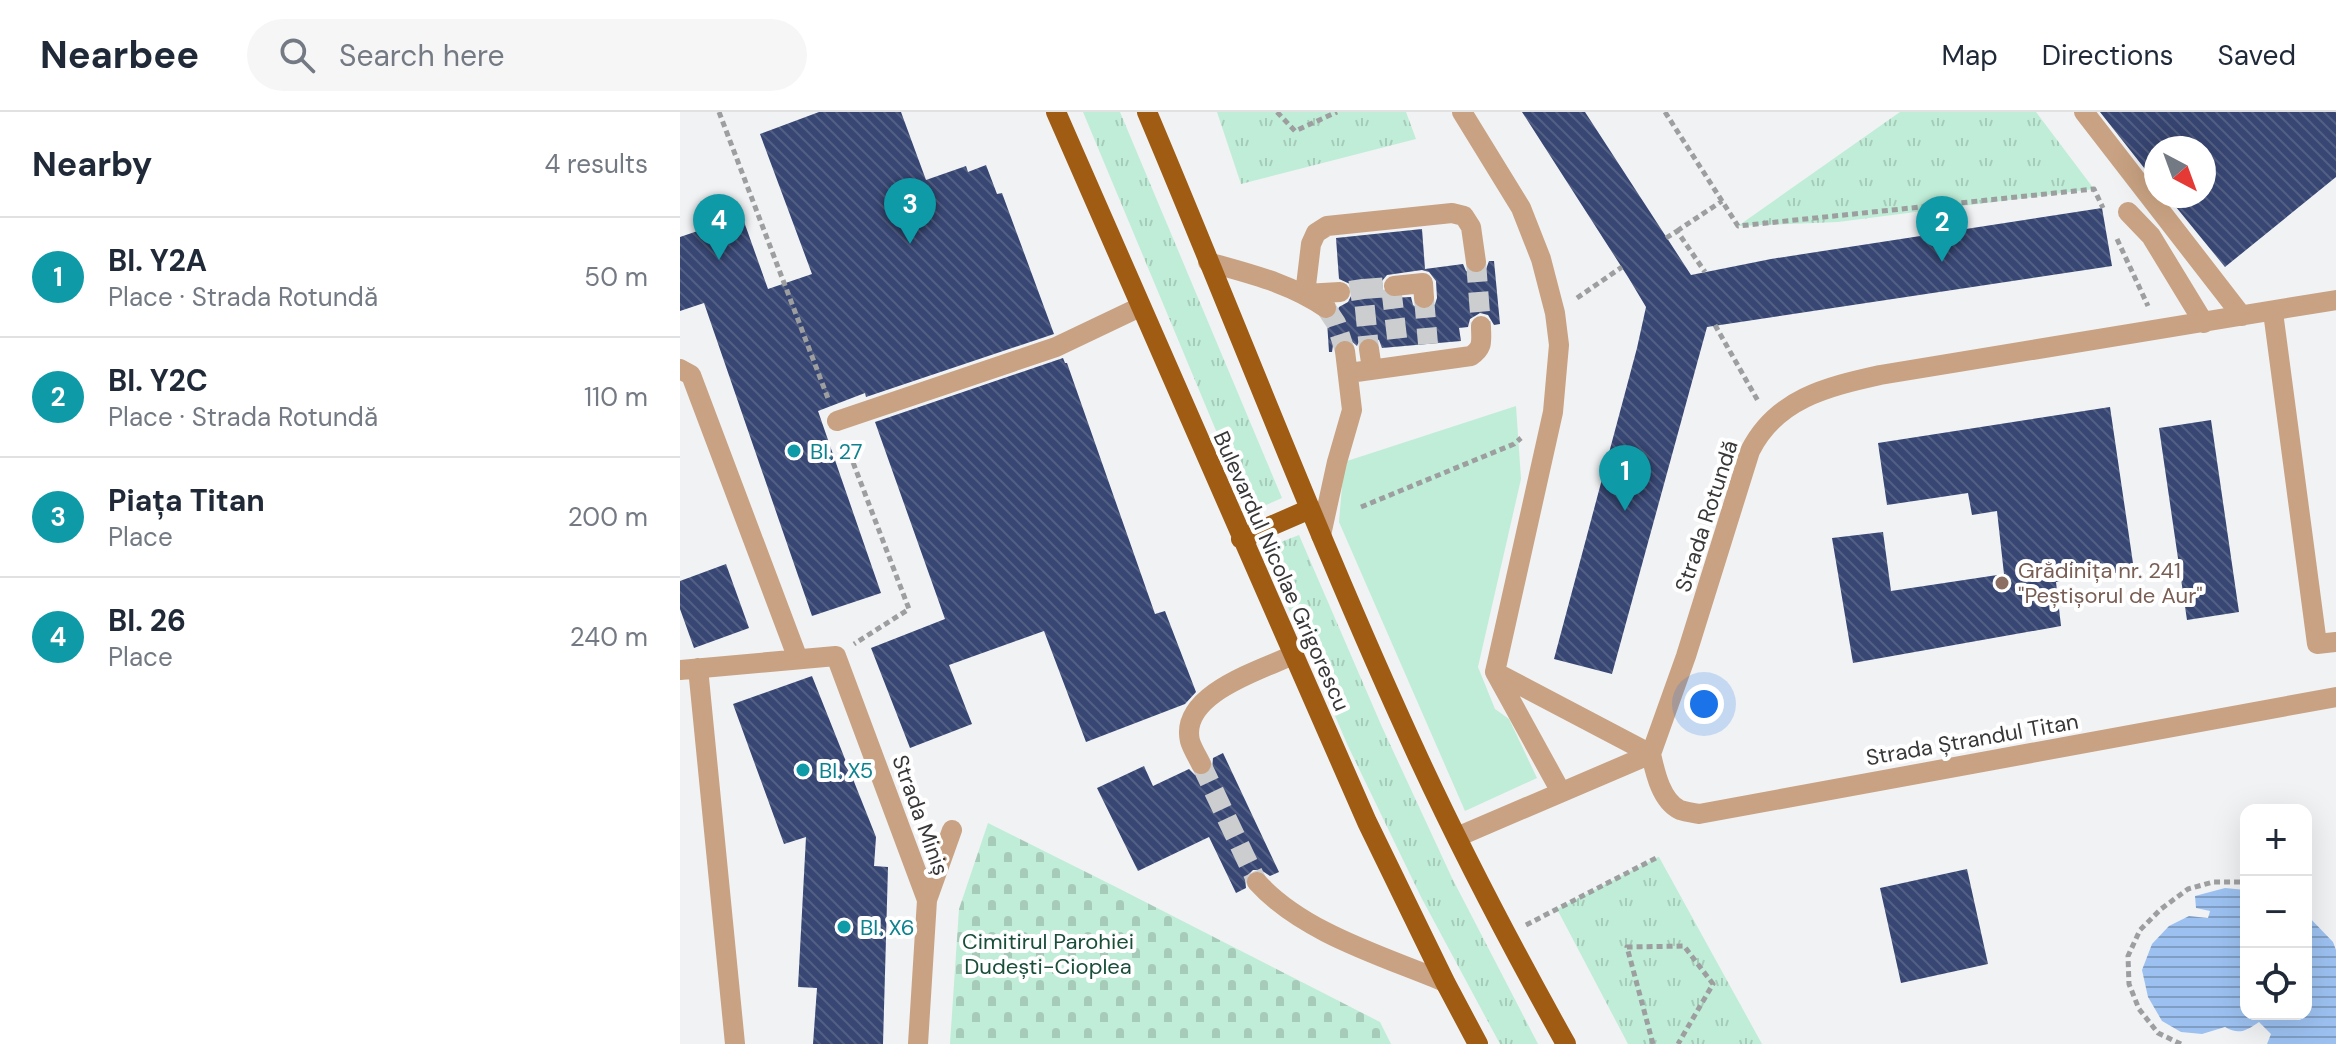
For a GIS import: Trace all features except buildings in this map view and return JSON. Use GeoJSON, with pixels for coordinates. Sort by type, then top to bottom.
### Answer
{"type":"FeatureCollection","features":[{"type":"Feature","properties":{"kind":"main road","name":"Bulevardul Nicolae Grigorescu"},"geometry":{"type":"LineString","coordinates":[[1056,112],[1367,822],[1478,1044]]}},
{"type":"Feature","properties":{"kind":"main road"},"geometry":{"type":"LineString","coordinates":[[1147,112],[1310,509],[1419,760],[1566,1044]]}},
{"type":"Feature","properties":{"kind":"main road"},"geometry":{"type":"LineString","coordinates":[[1241,539],[1310,509]]}},
{"type":"Feature","properties":{"kind":"street"},"geometry":{"type":"LineString","coordinates":[[1462,112],[1521,208],[1541,259],[1555,313],[1559,345],[1553,412],[1495,672],[1561,792]]}},
{"type":"Feature","properties":{"kind":"street"},"geometry":{"type":"LineString","coordinates":[[2084,112],[2242,316]]}},
{"type":"Feature","properties":{"kind":"street"},"geometry":{"type":"LineString","coordinates":[[2128,212],[2151,236],[2204,323]]}},
{"type":"Feature","properties":{"kind":"street"},"geometry":{"type":"LineString","coordinates":[[1305,294],[1311,244],[1316,233],[1327,226],[1452,213],[1464,216],[1471,227],[1476,262]]}},
{"type":"Feature","properties":{"kind":"street"},"geometry":{"type":"LineString","coordinates":[[1208,262],[1276,281],[1326,308]]}},
{"type":"Feature","properties":{"kind":"street"},"geometry":{"type":"LineString","coordinates":[[1394,286],[1423,283],[1424,298]]}},
{"type":"Feature","properties":{"kind":"street"},"geometry":{"type":"LineString","coordinates":[[1305,294],[1340,292]]}},
{"type":"Feature","properties":{"kind":"street","name":"Strada Rotundă"},"geometry":{"type":"LineString","coordinates":[[1651,754],[1686,656],[1750,451],[1758,433],[1770,420],[1801,400],[1844,383],[2336,300]]}},
{"type":"Feature","properties":{"kind":"street"},"geometry":{"type":"LineString","coordinates":[[837,421],[1056,347],[1140,307]]}},
{"type":"Feature","properties":{"kind":"street"},"geometry":{"type":"LineString","coordinates":[[2273,312],[2317,644],[2336,642]]}},
{"type":"Feature","properties":{"kind":"street"},"geometry":{"type":"LineString","coordinates":[[1349,373],[1370,359],[1429,352],[1471,356],[1479,350],[1482,342],[1481,326]]}},
{"type":"Feature","properties":{"kind":"street"},"geometry":{"type":"LineString","coordinates":[[1321,535],[1352,410],[1345,351]]}},
{"type":"Feature","properties":{"kind":"street"},"geometry":{"type":"LineString","coordinates":[[680,369],[691,375],[798,659],[689,669],[735,1044]]}},
{"type":"Feature","properties":{"kind":"street"},"geometry":{"type":"LineString","coordinates":[[1201,764],[1190,740],[1191,723],[1199,708],[1214,691],[1293,655]]}},
{"type":"Feature","properties":{"kind":"street","name":"Strada Miniș"},"geometry":{"type":"LineString","coordinates":[[798,659],[836,656],[927,900],[918,1044]]}},
{"type":"Feature","properties":{"kind":"street"},"geometry":{"type":"LineString","coordinates":[[1495,672],[1651,754]]}},
{"type":"Feature","properties":{"kind":"street","name":"Strada Ștrandul Titan"},"geometry":{"type":"LineString","coordinates":[[1651,754],[1657,780],[1667,797],[1678,809],[1699,814],[2336,697]]}},
{"type":"Feature","properties":{"kind":"street"},"geometry":{"type":"LineString","coordinates":[[1457,837],[1651,754]]}},
{"type":"Feature","properties":{"kind":"street"},"geometry":{"type":"LineString","coordinates":[[927,900],[952,830]]}},
{"type":"Feature","properties":{"kind":"street"},"geometry":{"type":"LineString","coordinates":[[1257,882],[1273,900],[1314,927],[1445,982]]}},
{"type":"Feature","properties":{"kind":"path"},"geometry":{"type":"LineString","coordinates":[[1277,112],[1295,131],[1337,112]]}},
{"type":"Feature","properties":{"kind":"path"},"geometry":{"type":"LineString","coordinates":[[1665,112],[1738,226],[2094,189],[2107,217]]}},
{"type":"Feature","properties":{"kind":"path"},"geometry":{"type":"LineString","coordinates":[[1666,238],[1722,201]]}},
{"type":"Feature","properties":{"kind":"path"},"geometry":{"type":"LineString","coordinates":[[1677,231],[1705,272]]}},
{"type":"Feature","properties":{"kind":"path"},"geometry":{"type":"LineString","coordinates":[[2113,231],[2159,330]]}},
{"type":"Feature","properties":{"kind":"path"},"geometry":{"type":"LineString","coordinates":[[1555,313],[1622,267]]}},
{"type":"Feature","properties":{"kind":"path"},"geometry":{"type":"LineString","coordinates":[[1715,325],[1770,420]]}},
{"type":"Feature","properties":{"kind":"path"},"geometry":{"type":"LineString","coordinates":[[1361,507],[1514,444],[1553,412]]}},
{"type":"Feature","properties":{"kind":"path"},"geometry":{"type":"LineString","coordinates":[[1507,934],[1658,857]]}},
{"type":"Feature","properties":{"kind":"path"},"geometry":{"type":"LineString","coordinates":[[2181,1044],[2158,1033],[2139,1009],[2129,984],[2128,956],[2140,930],[2188,889],[2213,882],[2240,882]]}},
{"type":"Feature","properties":{"kind":"path"},"geometry":{"type":"LineString","coordinates":[[1653,1044],[1627,947],[1684,946],[1713,984],[1678,1044]]}},
{"type":"Feature","properties":{"kind":"green space"},"geometry":{"type":"Polygon","coordinates":[[[1083,112],[1120,112],[1282,498],[1250,512],[1083,112]]]}},
{"type":"Feature","properties":{"kind":"green space"},"geometry":{"type":"Polygon","coordinates":[[[1217,112],[1406,112],[1416,139],[1241,184],[1217,112]]]}},
{"type":"Feature","properties":{"kind":"green space"},"geometry":{"type":"Polygon","coordinates":[[[1900,112],[2036,112],[2094,189],[1838,222],[1738,226],[1900,112]]]}},
{"type":"Feature","properties":{"kind":"green space"},"geometry":{"type":"Polygon","coordinates":[[[1516,406],[1521,479],[1478,667],[1495,709],[1509,719],[1537,778],[1465,811],[1339,522],[1344,462],[1516,406]]]}},
{"type":"Feature","properties":{"kind":"green space"},"geometry":{"type":"Polygon","coordinates":[[[1299,535],[1382,727],[1452,878],[1538,1044],[1500,1044],[1421,897],[1348,746],[1263,549],[1299,535]]]}},
{"type":"Feature","properties":{"kind":"green space","name":"Cimitirul Parohiei Dudești-Cioplea"},"geometry":{"type":"Polygon","coordinates":[[[988,823],[1380,1022],[1391,1044],[950,1044],[959,909],[988,823]]]}},
{"type":"Feature","properties":{"kind":"green space"},"geometry":{"type":"Polygon","coordinates":[[[1659,857],[1762,1044],[1628,1044],[1557,909],[1659,857]]]}},
{"type":"Feature","properties":{"kind":"water"},"geometry":{"type":"Polygon","coordinates":[[[2225,888],[2240,889],[2240,1020],[2312,1020],[2312,920],[2333,942],[2336,950],[2336,1044],[2267,1044],[2271,1034],[2259,1022],[2242,1031],[2225,1027],[2202,1034],[2181,1032],[2162,1021],[2148,997],[2142,970],[2152,944],[2169,926],[2189,916],[2208,918],[2210,911],[2196,908],[2195,896],[2225,888]]]}},
{"type":"Feature","properties":{"kind":"tunnel"},"geometry":{"type":"LineString","coordinates":[[1476,262],[1481,326]]}},
{"type":"Feature","properties":{"kind":"tunnel"},"geometry":{"type":"LineString","coordinates":[[1363,289],[1391,287],[1398,346]]}},
{"type":"Feature","properties":{"kind":"tunnel"},"geometry":{"type":"LineString","coordinates":[[1350,291],[1363,289],[1369,349]]}},
{"type":"Feature","properties":{"kind":"tunnel"},"geometry":{"type":"LineString","coordinates":[[1424,298],[1428,344]]}},
{"type":"Feature","properties":{"kind":"tunnel"},"geometry":{"type":"LineString","coordinates":[[1326,308],[1336,323],[1345,351]]}},
{"type":"Feature","properties":{"kind":"tunnel"},"geometry":{"type":"LineString","coordinates":[[1201,764],[1257,882]]}},
{"type":"Feature","properties":{"kind":"place","name":"Piața Titan"},"geometry":{"type":"Point","coordinates":[910,244]}},
{"type":"Feature","properties":{"kind":"place","name":"Bl. 26"},"geometry":{"type":"Point","coordinates":[719,260]}},
{"type":"Feature","properties":{"kind":"place","name":"Bl. Y2C"},"geometry":{"type":"Point","coordinates":[1942,262]}},
{"type":"Feature","properties":{"kind":"place","name":"Bl. 27"},"geometry":{"type":"Point","coordinates":[794,451]}},
{"type":"Feature","properties":{"kind":"place","name":"Bl. Y2A"},"geometry":{"type":"Point","coordinates":[1625,511]}},
{"type":"Feature","properties":{"kind":"place","name":"Grădinița nr. 241 \"Peștișorul de Aur\""},"geometry":{"type":"Point","coordinates":[2002,583]}},
{"type":"Feature","properties":{"kind":"place","name":"Bl. X5"},"geometry":{"type":"Point","coordinates":[803,770]}},
{"type":"Feature","properties":{"kind":"place","name":"Bl. X6"},"geometry":{"type":"Point","coordinates":[844,927]}}]}
